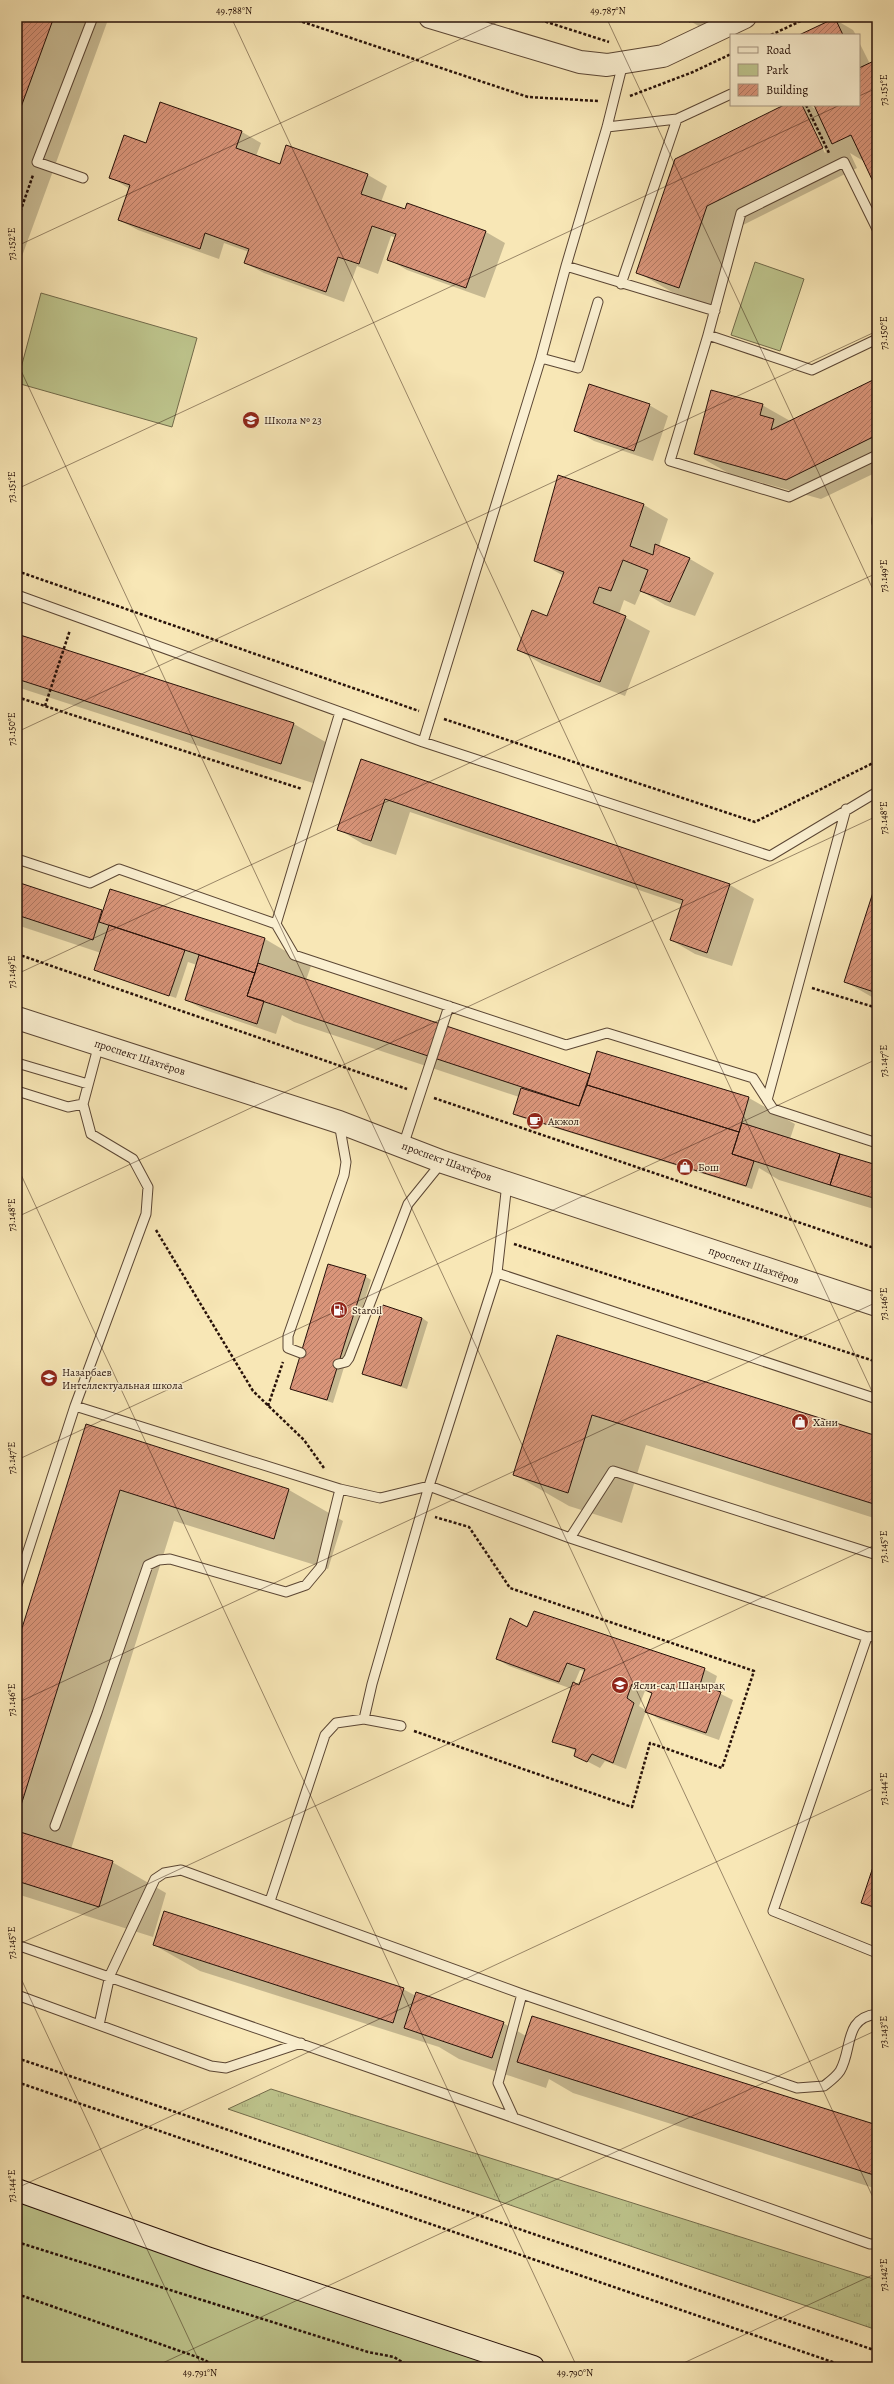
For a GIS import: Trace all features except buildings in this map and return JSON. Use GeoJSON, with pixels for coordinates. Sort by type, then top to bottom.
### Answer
{"type":"FeatureCollection","features":[{"type":"Feature","properties":{"kind":"street"},"geometry":{"type":"LineString","coordinates":[[430,17],[580,62],[607,65],[663,56],[745,17]]}},
{"type":"Feature","properties":{"kind":"street","name":"проспект Шахтёров"},"geometry":{"type":"LineString","coordinates":[[17,1018],[99,1043],[339,1122],[442,1162],[508,1182],[877,1305]]}},
{"type":"Feature","properties":{"kind":"street"},"geometry":{"type":"LineString","coordinates":[[17,2190],[215,2261],[533,2367]]}},
{"type":"Feature","properties":{"kind":"lane"},"geometry":{"type":"LineString","coordinates":[[83,178],[37,162],[93,17]]}},
{"type":"Feature","properties":{"kind":"lane"},"geometry":{"type":"LineString","coordinates":[[424,742],[541,358],[614,102],[623,63]]}},
{"type":"Feature","properties":{"kind":"lane"},"geometry":{"type":"LineString","coordinates":[[607,127],[677,119],[730,94]]}},
{"type":"Feature","properties":{"kind":"lane"},"geometry":{"type":"LineString","coordinates":[[621,284],[677,119]]}},
{"type":"Feature","properties":{"kind":"lane"},"geometry":{"type":"LineString","coordinates":[[877,229],[844,162],[741,213],[715,311],[670,461],[789,497],[877,455]]}},
{"type":"Feature","properties":{"kind":"lane"},"geometry":{"type":"LineString","coordinates":[[566,266],[621,284],[715,311]]}},
{"type":"Feature","properties":{"kind":"lane"},"geometry":{"type":"LineString","coordinates":[[541,358],[578,368],[598,302]]}},
{"type":"Feature","properties":{"kind":"lane"},"geometry":{"type":"LineString","coordinates":[[708,335],[812,370],[877,339]]}},
{"type":"Feature","properties":{"kind":"lane"},"geometry":{"type":"LineString","coordinates":[[17,595],[424,742],[770,856],[846,809],[877,792]]}},
{"type":"Feature","properties":{"kind":"lane"},"geometry":{"type":"LineString","coordinates":[[276,924],[340,712]]}},
{"type":"Feature","properties":{"kind":"lane"},"geometry":{"type":"LineString","coordinates":[[767,1100],[846,809]]}},
{"type":"Feature","properties":{"kind":"lane"},"geometry":{"type":"LineString","coordinates":[[17,859],[90,883],[118,869],[276,924],[294,955],[566,1045],[606,1032],[753,1078],[773,1109],[877,1143]]}},
{"type":"Feature","properties":{"kind":"lane"},"geometry":{"type":"LineString","coordinates":[[403,1146],[449,1006]]}},
{"type":"Feature","properties":{"kind":"lane"},"geometry":{"type":"LineString","coordinates":[[17,1585],[76,1406],[146,1214],[148,1188],[133,1158],[91,1134],[83,1104],[99,1043]]}},
{"type":"Feature","properties":{"kind":"lane"},"geometry":{"type":"LineString","coordinates":[[17,1063],[88,1084]]}},
{"type":"Feature","properties":{"kind":"lane"},"geometry":{"type":"LineString","coordinates":[[17,1091],[68,1107],[83,1104]]}},
{"type":"Feature","properties":{"kind":"lane"},"geometry":{"type":"LineString","coordinates":[[301,1353],[288,1348],[288,1336],[344,1175],[346,1162],[339,1122]]}},
{"type":"Feature","properties":{"kind":"lane"},"geometry":{"type":"LineString","coordinates":[[338,1364],[346,1362],[350,1358],[408,1204],[442,1162]]}},
{"type":"Feature","properties":{"kind":"lane"},"geometry":{"type":"LineString","coordinates":[[364,1719],[372,1684],[429,1486],[497,1273],[508,1182]]}},
{"type":"Feature","properties":{"kind":"lane"},"geometry":{"type":"LineString","coordinates":[[497,1273],[877,1399]]}},
{"type":"Feature","properties":{"kind":"lane"},"geometry":{"type":"LineString","coordinates":[[76,1406],[340,1489],[380,1498],[429,1486],[570,1538],[867,1637],[877,1636]]}},
{"type":"Feature","properties":{"kind":"lane"},"geometry":{"type":"LineString","coordinates":[[570,1538],[613,1471],[877,1555]]}},
{"type":"Feature","properties":{"kind":"lane"},"geometry":{"type":"LineString","coordinates":[[55,1826],[97,1713],[148,1565],[159,1560],[170,1559],[286,1592],[306,1585],[321,1567],[340,1489]]}},
{"type":"Feature","properties":{"kind":"lane"},"geometry":{"type":"LineString","coordinates":[[867,1637],[773,1911],[877,1953]]}},
{"type":"Feature","properties":{"kind":"lane"},"geometry":{"type":"LineString","coordinates":[[270,1901],[325,1735],[336,1723],[364,1719],[401,1726]]}},
{"type":"Feature","properties":{"kind":"lane"},"geometry":{"type":"LineString","coordinates":[[99,2025],[110,1976],[155,1879],[164,1872],[181,1870],[270,1901],[522,1994],[797,2088],[824,2086],[840,2071],[854,2026],[866,2015],[877,2014]]}},
{"type":"Feature","properties":{"kind":"lane"},"geometry":{"type":"LineString","coordinates":[[17,1944],[870,2244],[877,2244]]}},
{"type":"Feature","properties":{"kind":"lane"},"geometry":{"type":"LineString","coordinates":[[514,2118],[498,2083],[522,1994]]}},
{"type":"Feature","properties":{"kind":"lane"},"geometry":{"type":"LineString","coordinates":[[17,1995],[211,2066],[226,2068],[301,2043]]}},
{"type":"Feature","properties":{"kind":"path"},"geometry":{"type":"LineString","coordinates":[[288,17],[528,97],[614,102],[693,72],[730,54]]}},
{"type":"Feature","properties":{"kind":"path"},"geometry":{"type":"LineString","coordinates":[[531,17],[610,42]]}},
{"type":"Feature","properties":{"kind":"path"},"geometry":{"type":"LineString","coordinates":[[774,34],[809,17]]}},
{"type":"Feature","properties":{"kind":"path"},"geometry":{"type":"LineString","coordinates":[[806,106],[835,166]]}},
{"type":"Feature","properties":{"kind":"path"},"geometry":{"type":"LineString","coordinates":[[17,221],[37,162]]}},
{"type":"Feature","properties":{"kind":"path"},"geometry":{"type":"LineString","coordinates":[[45,706],[74,616]]}},
{"type":"Feature","properties":{"kind":"path"},"geometry":{"type":"LineString","coordinates":[[17,697],[315,793]]}},
{"type":"Feature","properties":{"kind":"path"},"geometry":{"type":"LineString","coordinates":[[17,954],[877,1249]]}},
{"type":"Feature","properties":{"kind":"path"},"geometry":{"type":"LineString","coordinates":[[799,984],[877,1008]]}},
{"type":"Feature","properties":{"kind":"path"},"geometry":{"type":"LineString","coordinates":[[146,1214],[253,1391],[304,1440],[340,1489]]}},
{"type":"Feature","properties":{"kind":"path"},"geometry":{"type":"LineString","coordinates":[[501,1239],[877,1362]]}},
{"type":"Feature","properties":{"kind":"path"},"geometry":{"type":"LineString","coordinates":[[268,1406],[288,1348]]}},
{"type":"Feature","properties":{"kind":"path"},"geometry":{"type":"LineString","coordinates":[[401,1726],[632,1807],[650,1743],[722,1768],[754,1671],[510,1588],[469,1527],[421,1513]]}},
{"type":"Feature","properties":{"kind":"path"},"geometry":{"type":"LineString","coordinates":[[17,2058],[877,2351]]}},
{"type":"Feature","properties":{"kind":"path"},"geometry":{"type":"LineString","coordinates":[[17,2082],[847,2367]]}},
{"type":"Feature","properties":{"kind":"path"},"geometry":{"type":"LineString","coordinates":[[17,2242],[360,2350],[394,2358],[410,2367]]}},
{"type":"Feature","properties":{"kind":"path"},"geometry":{"type":"LineString","coordinates":[[17,2294],[200,2358],[218,2367]]}},
{"type":"Feature","properties":{"kind":"green space"},"geometry":{"type":"Polygon","coordinates":[[[755,262],[804,279],[780,351],[731,335],[755,262]]]}},
{"type":"Feature","properties":{"kind":"green space"},"geometry":{"type":"Polygon","coordinates":[[[41,293],[197,338],[172,427],[17,383],[41,293]]]}},
{"type":"Feature","properties":{"kind":"green space"},"geometry":{"type":"Polygon","coordinates":[[[271,2089],[877,2280],[877,2330],[228,2109],[271,2089]]]}},
{"type":"Feature","properties":{"kind":"green space"},"geometry":{"type":"Polygon","coordinates":[[[17,2202],[499,2367],[17,2367],[17,2202]]]}},
{"type":"Feature","properties":{"kind":"place","name":"Школа № 23"},"geometry":{"type":"Point","coordinates":[251,420]}},
{"type":"Feature","properties":{"kind":"place","name":"Акжол"},"geometry":{"type":"Point","coordinates":[535,1121]}},
{"type":"Feature","properties":{"kind":"place","name":"Бош"},"geometry":{"type":"Point","coordinates":[685,1167]}},
{"type":"Feature","properties":{"kind":"place","name":"Staroil"},"geometry":{"type":"Point","coordinates":[339,1310]}},
{"type":"Feature","properties":{"kind":"place","name":"Назарбаев Интеллектуальная школа"},"geometry":{"type":"Point","coordinates":[49,1378]}},
{"type":"Feature","properties":{"kind":"place","name":"Хани"},"geometry":{"type":"Point","coordinates":[800,1422]}},
{"type":"Feature","properties":{"kind":"place","name":"Ясли-сад Шаңырақ"},"geometry":{"type":"Point","coordinates":[620,1685]}}]}
